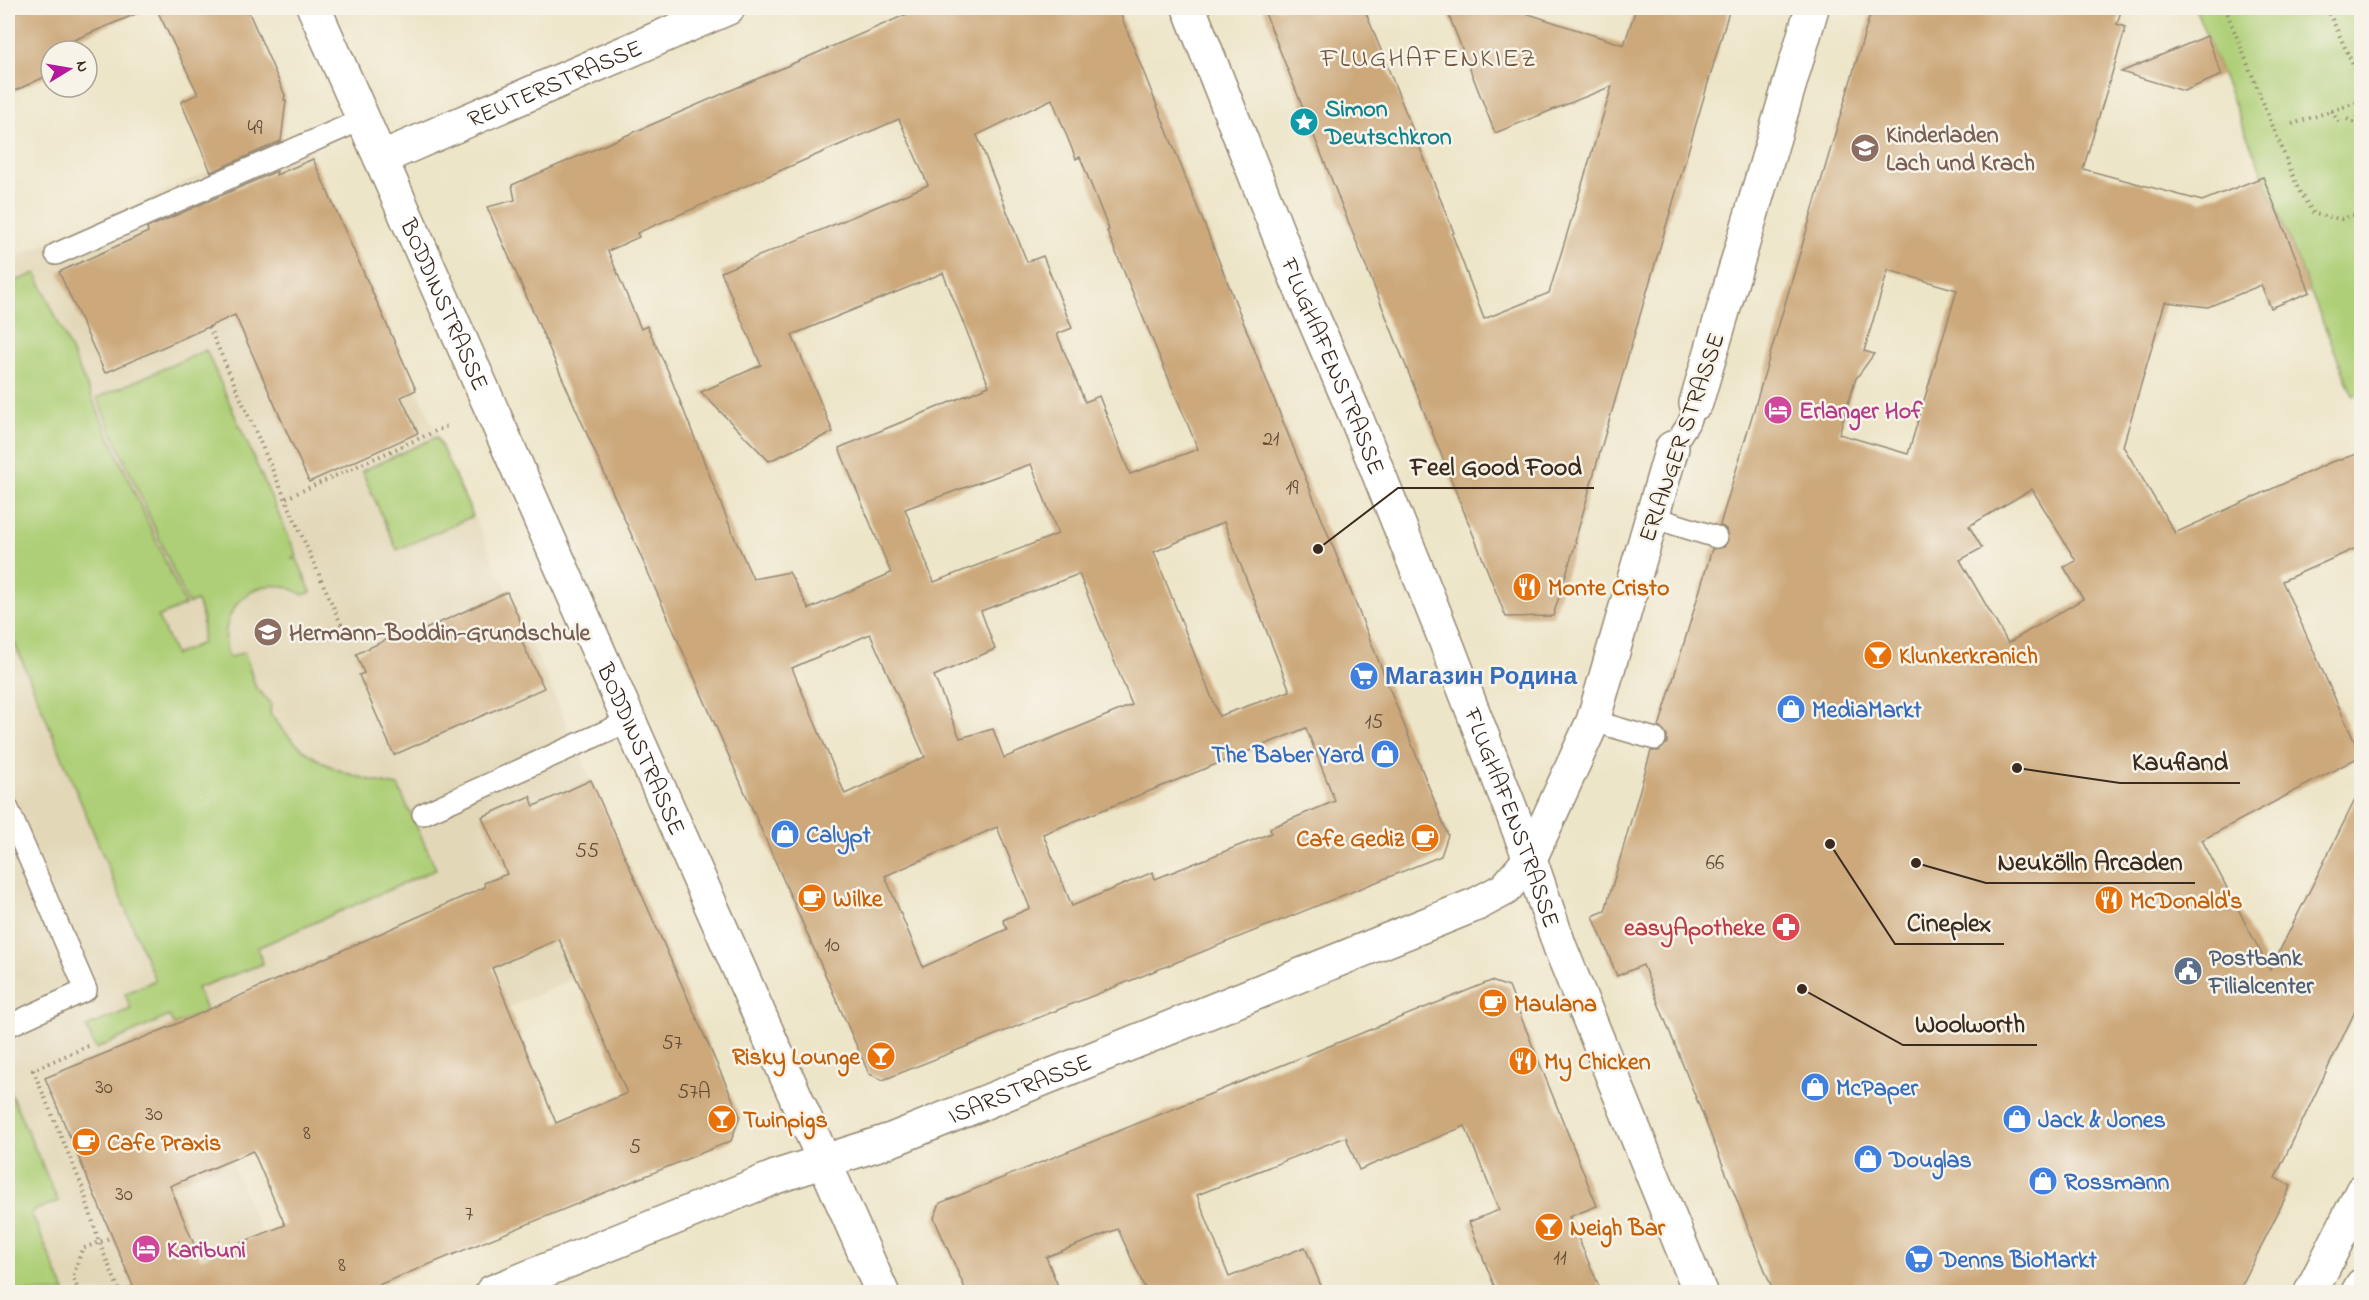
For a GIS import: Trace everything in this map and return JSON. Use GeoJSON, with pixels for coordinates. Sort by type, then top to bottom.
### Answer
{"type":"FeatureCollection","features":[{"type":"Feature","properties":{"kind":"street","name":"BODDINSTRASSE"},"geometry":{"type":"LineString","coordinates":[[314,8],[882,1293]]}},
{"type":"Feature","properties":{"kind":"street","name":"REUTERSTRASSE"},"geometry":{"type":"LineString","coordinates":[[381,158],[728,8]]}},
{"type":"Feature","properties":{"kind":"street","name":"FLUGHAFENSTRASSE"},"geometry":{"type":"LineString","coordinates":[[1189,8],[1294,273],[1354,412],[1530,859],[1560,947],[1700,1293]]}},
{"type":"Feature","properties":{"kind":"street","name":"ERLANGER STRASSE"},"geometry":{"type":"LineString","coordinates":[[1696,403],[1812,8]]}},
{"type":"Feature","properties":{"kind":"street","name":"ERLANGER STRASSE"},"geometry":{"type":"LineString","coordinates":[[1530,859],[1593,721],[1672,448]]}},
{"type":"Feature","properties":{"kind":"street","name":"ISARSTRASSE"},"geometry":{"type":"LineString","coordinates":[[492,1293],[778,1176],[891,1140],[1477,904],[1505,889],[1530,859]]}},
{"type":"Feature","properties":{"kind":"street"},"geometry":{"type":"LineString","coordinates":[[2311,1293],[2361,1191]]}},
{"type":"Feature","properties":{"kind":"street"},"geometry":{"type":"LineString","coordinates":[[2358,1293],[2361,1285]]}},
{"type":"Feature","properties":{"kind":"lane"},"geometry":{"type":"LineString","coordinates":[[56,254],[363,119]]}},
{"type":"Feature","properties":{"kind":"lane","name":"ERLANGER STRASSE"},"geometry":{"type":"LineString","coordinates":[[1672,448],[1688,424],[1696,403]]}},
{"type":"Feature","properties":{"kind":"lane"},"geometry":{"type":"LineString","coordinates":[[1652,517],[1716,537]]}},
{"type":"Feature","properties":{"kind":"lane"},"geometry":{"type":"LineString","coordinates":[[423,814],[629,721]]}},
{"type":"Feature","properties":{"kind":"lane"},"geometry":{"type":"LineString","coordinates":[[1593,721],[1655,739]]}},
{"type":"Feature","properties":{"kind":"lane"},"geometry":{"type":"LineString","coordinates":[[8,809],[86,990],[8,1026]]}},
{"type":"Feature","properties":{"kind":"path"},"geometry":{"type":"LineString","coordinates":[[2225,8],[2299,191],[2314,214],[2341,219],[2361,213]]}},
{"type":"Feature","properties":{"kind":"path"},"geometry":{"type":"LineString","coordinates":[[2327,8],[2361,86]]}},
{"type":"Feature","properties":{"kind":"path"},"geometry":{"type":"LineString","coordinates":[[2354,68],[2361,65]]}},
{"type":"Feature","properties":{"kind":"path"},"geometry":{"type":"LineString","coordinates":[[2292,124],[2361,101]]}},
{"type":"Feature","properties":{"kind":"path"},"geometry":{"type":"LineString","coordinates":[[2331,111],[2339,122]]}},
{"type":"Feature","properties":{"kind":"path"},"geometry":{"type":"LineString","coordinates":[[2347,119],[2353,122],[2361,114]]}},
{"type":"Feature","properties":{"kind":"path"},"geometry":{"type":"LineString","coordinates":[[209,327],[345,633]]}},
{"type":"Feature","properties":{"kind":"path"},"geometry":{"type":"LineString","coordinates":[[286,498],[447,426]]}},
{"type":"Feature","properties":{"kind":"path"},"geometry":{"type":"LineString","coordinates":[[88,1046],[33,1070],[82,1186],[99,1242],[120,1293]]}},
{"type":"Feature","properties":{"kind":"path"},"geometry":{"type":"LineString","coordinates":[[79,1293],[73,1277],[82,1249],[112,1237]]}},
{"type":"Feature","properties":{"kind":"shaded area","name":"Hermann-Boddin-Grundschule"},"geometry":{"type":"Polygon","coordinates":[[[301,130],[661,940],[220,1135],[286,1292],[8,1292],[8,261],[301,130]]]}},
{"type":"Feature","properties":{"kind":"green space"},"geometry":{"type":"Polygon","coordinates":[[[2195,8],[2361,8],[2362,392],[2353,396],[2195,8]]]}},
{"type":"Feature","properties":{"kind":"green space"},"geometry":{"type":"Polygon","coordinates":[[[36,273],[185,605],[158,617],[175,655],[202,643],[203,619],[197,601],[188,604],[97,398],[206,350],[297,556],[292,559],[297,559],[311,592],[303,595],[286,587],[270,586],[256,589],[243,598],[233,610],[227,624],[225,641],[229,658],[244,652],[256,688],[271,703],[270,713],[282,730],[310,755],[325,764],[359,777],[398,786],[436,869],[257,948],[263,964],[197,988],[206,1011],[174,1025],[169,1016],[96,1049],[86,1027],[131,1009],[125,994],[155,980],[8,627],[8,281],[9,284],[36,273]]]}},
{"type":"Feature","properties":{"kind":"green space"},"geometry":{"type":"Polygon","coordinates":[[[437,437],[473,516],[397,550],[362,471],[437,437]]]}},
{"type":"Feature","properties":{"kind":"green space"},"geometry":{"type":"Polygon","coordinates":[[[11,1094],[58,1201],[31,1212],[65,1292],[8,1292],[8,1095],[11,1094]]]}},
{"type":"Feature","properties":{"kind":"building"},"geometry":{"type":"Polygon","coordinates":[[[8,8],[150,8],[76,39],[39,39],[39,80],[8,94],[8,8]]]}},
{"type":"Feature","properties":{"kind":"building"},"geometry":{"type":"Polygon","coordinates":[[[156,8],[247,8],[285,95],[281,141],[211,172],[181,102],[198,94],[156,8]]]}},
{"type":"Feature","properties":{"kind":"building"},"geometry":{"type":"Polygon","coordinates":[[[921,8],[1118,8],[1448,835],[1441,856],[883,1080],[869,1074],[487,207],[515,200],[512,185],[921,8]],[[1052,99],[977,135],[1027,262],[1043,256],[1072,328],[1057,334],[1085,402],[1099,396],[1130,474],[1198,449],[1107,231],[1109,230],[1080,157],[1076,159],[1052,99]],[[899,119],[637,233],[639,237],[608,251],[641,329],[647,326],[668,371],[753,579],[789,572],[809,609],[891,573],[839,448],[989,386],[943,273],[792,335],[833,432],[769,461],[701,392],[761,365],[721,272],[928,185],[899,119]],[[1031,464],[905,509],[934,582],[1058,534],[1031,464]],[[1224,522],[1154,552],[1219,716],[1290,691],[1224,522]],[[1079,574],[981,611],[995,649],[934,676],[960,738],[993,729],[1004,758],[1132,705],[1079,574]],[[870,634],[792,668],[845,794],[925,757],[870,634]],[[1306,728],[1043,834],[1072,906],[1153,872],[1155,879],[1271,833],[1270,828],[1335,801],[1306,728]],[[997,827],[885,876],[923,967],[1007,929],[1003,920],[1030,908],[997,827]]]}},
{"type":"Feature","properties":{"kind":"building"},"geometry":{"type":"Polygon","coordinates":[[[1263,8],[1364,8],[1454,233],[1452,234],[1484,319],[1549,293],[1612,86],[1495,133],[1446,8],[1510,8],[1624,45],[1636,8],[1730,8],[1553,616],[1506,617],[1263,8]]]}},
{"type":"Feature","properties":{"kind":"building"},"geometry":{"type":"Polygon","coordinates":[[[1872,8],[2122,8],[2117,24],[2126,27],[2083,169],[2202,201],[2263,177],[2310,292],[2271,308],[2261,285],[2208,307],[2165,302],[2123,446],[2175,533],[2331,462],[2361,453],[2361,546],[2282,581],[2361,756],[2202,840],[2270,970],[2361,788],[2361,999],[2275,1178],[2291,1186],[2238,1293],[1774,1293],[1643,965],[1617,976],[1593,916],[1605,911],[1651,751],[1659,751],[1667,743],[1667,735],[1659,727],[1712,549],[1724,547],[1728,540],[1726,529],[1720,525],[1872,8]],[[1888,270],[1864,351],[1874,354],[1855,380],[1839,434],[1908,454],[1957,290],[1888,270]],[[2032,489],[1969,526],[1982,548],[1960,560],[2008,643],[2083,599],[2064,567],[2076,561],[2032,489]]]}},
{"type":"Feature","properties":{"kind":"building"},"geometry":{"type":"Polygon","coordinates":[[[2207,36],[2222,75],[2184,91],[2121,72],[2207,36]]]}},
{"type":"Feature","properties":{"kind":"building"},"geometry":{"type":"Polygon","coordinates":[[[313,159],[416,390],[401,397],[418,433],[309,482],[235,315],[105,373],[59,272],[148,232],[147,228],[277,171],[276,175],[313,159]]]}},
{"type":"Feature","properties":{"kind":"building"},"geometry":{"type":"Polygon","coordinates":[[[507,592],[528,638],[521,640],[544,688],[394,755],[359,675],[364,673],[356,654],[392,637],[395,643],[507,592]]]}},
{"type":"Feature","properties":{"kind":"building"},"geometry":{"type":"Polygon","coordinates":[[[591,780],[740,1116],[731,1141],[359,1293],[122,1293],[133,1286],[45,1078],[174,1025],[485,887],[484,883],[507,874],[482,817],[530,796],[534,806],[591,780]],[[559,939],[492,968],[556,1123],[627,1093],[559,939]],[[253,1151],[170,1186],[200,1259],[285,1225],[253,1151]]]}},
{"type":"Feature","properties":{"kind":"building"},"geometry":{"type":"Polygon","coordinates":[[[1491,981],[1509,987],[1597,1206],[1569,1217],[1602,1293],[1497,1293],[1469,1222],[1499,1210],[1465,1126],[1359,1170],[1346,1137],[1197,1195],[1229,1277],[1305,1247],[1324,1293],[1147,1293],[1118,1229],[1046,1257],[1061,1293],[967,1293],[934,1218],[940,1203],[1491,981]]]}},
{"type":"Feature","properties":{"kind":"place","name":"Simon Deutschkron"},"geometry":{"type":"Point","coordinates":[1304,122]}},
{"type":"Feature","properties":{"kind":"place","name":"Kinderladen Lach und Krach"},"geometry":{"type":"Point","coordinates":[1865,148]}},
{"type":"Feature","properties":{"kind":"place","name":"Erlanger Hof"},"geometry":{"type":"Point","coordinates":[1778,410]}},
{"type":"Feature","properties":{"kind":"place","name":"Feel Good Food"},"geometry":{"type":"Point","coordinates":[1318,549]}},
{"type":"Feature","properties":{"kind":"place","name":"Monte Cristo"},"geometry":{"type":"Point","coordinates":[1527,587]}},
{"type":"Feature","properties":{"kind":"place","name":"Hermann-Boddin-Grundschule"},"geometry":{"type":"Point","coordinates":[268,632]}},
{"type":"Feature","properties":{"kind":"place","name":"Klunkerkranich"},"geometry":{"type":"Point","coordinates":[1878,655]}},
{"type":"Feature","properties":{"kind":"place","name":"Магазин Родина"},"geometry":{"type":"Point","coordinates":[1364,676]}},
{"type":"Feature","properties":{"kind":"place","name":"MediaMarkt"},"geometry":{"type":"Point","coordinates":[1791,709]}},
{"type":"Feature","properties":{"kind":"place","name":"The Baber Yard"},"geometry":{"type":"Point","coordinates":[1385,754]}},
{"type":"Feature","properties":{"kind":"place","name":"Kaufland"},"geometry":{"type":"Point","coordinates":[2017,768]}},
{"type":"Feature","properties":{"kind":"place","name":"Calypt"},"geometry":{"type":"Point","coordinates":[785,834]}},
{"type":"Feature","properties":{"kind":"place","name":"Cafe Gediz"},"geometry":{"type":"Point","coordinates":[1425,838]}},
{"type":"Feature","properties":{"kind":"place","name":"Cineplex"},"geometry":{"type":"Point","coordinates":[1830,844]}},
{"type":"Feature","properties":{"kind":"place","name":"Neukölln Arcaden"},"geometry":{"type":"Point","coordinates":[1916,863]}},
{"type":"Feature","properties":{"kind":"place","name":"Wilke"},"geometry":{"type":"Point","coordinates":[812,898]}},
{"type":"Feature","properties":{"kind":"place","name":"McDonald's"},"geometry":{"type":"Point","coordinates":[2109,900]}},
{"type":"Feature","properties":{"kind":"place","name":"easyApotheke"},"geometry":{"type":"Point","coordinates":[1786,927]}},
{"type":"Feature","properties":{"kind":"place","name":"Postbank Filialcenter"},"geometry":{"type":"Point","coordinates":[2188,971]}},
{"type":"Feature","properties":{"kind":"place","name":"Woolworth"},"geometry":{"type":"Point","coordinates":[1802,989]}},
{"type":"Feature","properties":{"kind":"place","name":"Maulana"},"geometry":{"type":"Point","coordinates":[1493,1003]}},
{"type":"Feature","properties":{"kind":"place","name":"Risky Lounge"},"geometry":{"type":"Point","coordinates":[881,1056]}},
{"type":"Feature","properties":{"kind":"place","name":"My Chicken"},"geometry":{"type":"Point","coordinates":[1523,1061]}},
{"type":"Feature","properties":{"kind":"place","name":"McPaper"},"geometry":{"type":"Point","coordinates":[1815,1087]}},
{"type":"Feature","properties":{"kind":"place","name":"Twinpigs"},"geometry":{"type":"Point","coordinates":[722,1119]}},
{"type":"Feature","properties":{"kind":"place","name":"Jack & Jones"},"geometry":{"type":"Point","coordinates":[2017,1119]}},
{"type":"Feature","properties":{"kind":"place","name":"Cafe Praxis"},"geometry":{"type":"Point","coordinates":[86,1142]}},
{"type":"Feature","properties":{"kind":"place","name":"Douglas"},"geometry":{"type":"Point","coordinates":[1868,1159]}},
{"type":"Feature","properties":{"kind":"place","name":"Rossmann"},"geometry":{"type":"Point","coordinates":[2043,1181]}},
{"type":"Feature","properties":{"kind":"place","name":"Neigh Bar"},"geometry":{"type":"Point","coordinates":[1549,1227]}},
{"type":"Feature","properties":{"kind":"place","name":"Karibuni"},"geometry":{"type":"Point","coordinates":[146,1249]}},
{"type":"Feature","properties":{"kind":"place","name":"Denns BioMarkt"},"geometry":{"type":"Point","coordinates":[1919,1259]}},
{"type":"Feature","properties":{"kind":"district","name":"FLUGHAFENKIEZ"},"geometry":{"type":"Point","coordinates":[1429,57]}}]}
